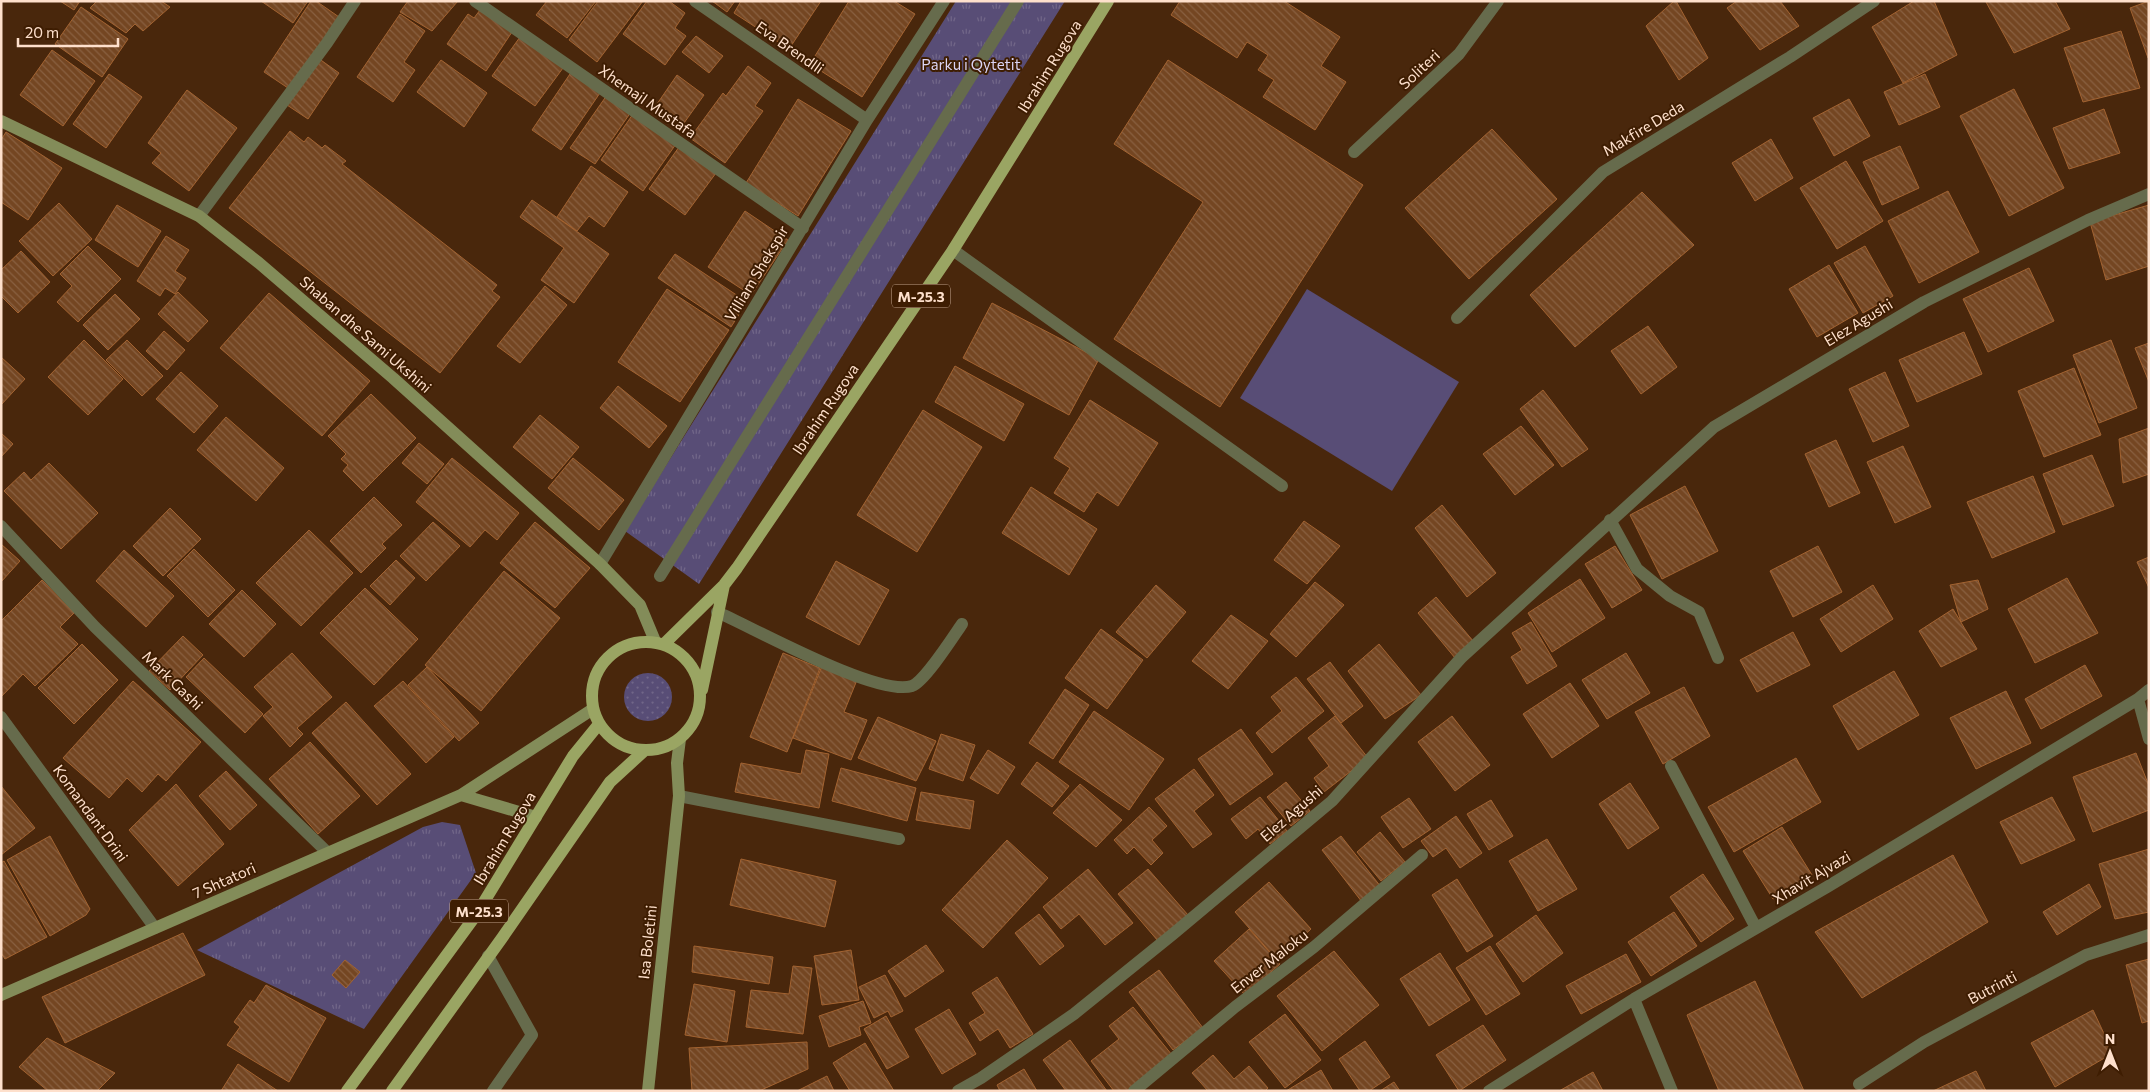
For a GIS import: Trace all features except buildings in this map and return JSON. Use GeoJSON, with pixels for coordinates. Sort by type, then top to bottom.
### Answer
{"type":"FeatureCollection","features":[{"type":"Feature","properties":{"kind":"main road","name":"Ibrahim Rugova"},"geometry":{"type":"LineString","coordinates":[[701,695],[696,673],[690,664],[682,656],[660,642],[724,585],[953,250],[1108,1]]}},
{"type":"Feature","properties":{"kind":"main road","name":"Ibrahim Rugova"},"geometry":{"type":"LineString","coordinates":[[392,1091],[610,782],[645,750],[657,749],[680,739],[689,730],[700,708],[717,612],[724,585]]}},
{"type":"Feature","properties":{"kind":"main road"},"geometry":{"type":"LineString","coordinates":[[645,750],[634,749],[614,740],[599,724],[593,709],[592,691],[597,674],[606,659],[621,648],[638,642],[660,642]]}},
{"type":"Feature","properties":{"kind":"main road","name":"Ibrahim Rugova"},"geometry":{"type":"LineString","coordinates":[[347,1091],[476,916],[573,756],[599,724]]}},
{"type":"Feature","properties":{"kind":"street"},"geometry":{"type":"LineString","coordinates":[[199,216],[327,43],[355,1]]}},
{"type":"Feature","properties":{"kind":"street","name":"Xhemajl Mustafa"},"geometry":{"type":"LineString","coordinates":[[475,1],[803,228]]}},
{"type":"Feature","properties":{"kind":"street","name":"Eva Brendlli"},"geometry":{"type":"LineString","coordinates":[[695,1],[867,120]]}},
{"type":"Feature","properties":{"kind":"street","name":"Villiam Shekspir"},"geometry":{"type":"LineString","coordinates":[[600,564],[867,120],[944,1]]}},
{"type":"Feature","properties":{"kind":"street"},"geometry":{"type":"LineString","coordinates":[[660,576],[1018,1]]}},
{"type":"Feature","properties":{"kind":"street","name":"Soliteri"},"geometry":{"type":"LineString","coordinates":[[1354,152],[1459,54],[1498,1]]}},
{"type":"Feature","properties":{"kind":"street","name":"Makfire Deda"},"geometry":{"type":"LineString","coordinates":[[1457,318],[1603,172],[1790,57],[1874,1]]}},
{"type":"Feature","properties":{"kind":"street","name":"Shaban dhe Sami Ukshini"},"geometry":{"type":"LineString","coordinates":[[1,121],[199,216],[259,263],[393,378],[600,564],[640,605],[660,642]]}},
{"type":"Feature","properties":{"kind":"street","name":"Elez Agushi"},"geometry":{"type":"LineString","coordinates":[[958,1091],[981,1078],[1074,1014],[1181,928],[1332,801],[1462,657],[1714,427],[1924,302],[2088,220],[2149,194]]}},
{"type":"Feature","properties":{"kind":"street"},"geometry":{"type":"LineString","coordinates":[[953,250],[1282,486]]}},
{"type":"Feature","properties":{"kind":"street"},"geometry":{"type":"LineString","coordinates":[[1610,520],[1638,569],[1670,596],[1699,612],[1718,658]]}},
{"type":"Feature","properties":{"kind":"street","name":"Mark Gashi"},"geometry":{"type":"LineString","coordinates":[[1,526],[94,627],[327,852]]}},
{"type":"Feature","properties":{"kind":"street"},"geometry":{"type":"LineString","coordinates":[[717,612],[817,660],[887,687],[912,686],[923,677],[962,624]]}},
{"type":"Feature","properties":{"kind":"street","name":"Xhavit Ajvazi"},"geometry":{"type":"LineString","coordinates":[[1489,1091],[1634,999],[2138,699],[2149,690]]}},
{"type":"Feature","properties":{"kind":"street"},"geometry":{"type":"LineString","coordinates":[[2138,699],[2149,739]]}},
{"type":"Feature","properties":{"kind":"street","name":"7 Shtatori"},"geometry":{"type":"LineString","coordinates":[[1,995],[461,795],[593,709]]}},
{"type":"Feature","properties":{"kind":"street","name":"Komandant Drini"},"geometry":{"type":"LineString","coordinates":[[1,717],[155,928]]}},
{"type":"Feature","properties":{"kind":"street","name":"Isa Boletini"},"geometry":{"type":"LineString","coordinates":[[648,1091],[679,796],[677,763],[680,739]]}},
{"type":"Feature","properties":{"kind":"street"},"geometry":{"type":"LineString","coordinates":[[1671,766],[1756,928]]}},
{"type":"Feature","properties":{"kind":"street"},"geometry":{"type":"LineString","coordinates":[[461,795],[536,817]]}},
{"type":"Feature","properties":{"kind":"street"},"geometry":{"type":"LineString","coordinates":[[679,796],[899,839]]}},
{"type":"Feature","properties":{"kind":"street","name":"Enver Maloku"},"geometry":{"type":"LineString","coordinates":[[1134,1091],[1235,1008],[1314,947],[1422,855]]}},
{"type":"Feature","properties":{"kind":"street","name":"Butrinti"},"geometry":{"type":"LineString","coordinates":[[1859,1084],[1924,1042],[2086,955],[2149,935]]}},
{"type":"Feature","properties":{"kind":"street"},"geometry":{"type":"LineString","coordinates":[[488,956],[532,1035],[493,1091]]}},
{"type":"Feature","properties":{"kind":"street"},"geometry":{"type":"LineString","coordinates":[[1634,999],[1672,1091]]}},
{"type":"Feature","properties":{"kind":"green space","name":"Parku i Qytetit"},"geometry":{"type":"Polygon","coordinates":[[[956,1],[1065,1],[699,584],[625,531],[956,1]]]}},
{"type":"Feature","properties":{"kind":"green space"},"geometry":{"type":"Polygon","coordinates":[[[1307,289],[1459,382],[1392,491],[1240,398],[1307,289]]]}},
{"type":"Feature","properties":{"kind":"green space"},"geometry":{"type":"Polygon","coordinates":[[[643,673],[653,673],[662,677],[668,683],[671,688],[671,706],[662,717],[653,721],[643,721],[634,717],[628,711],[624,702],[624,692],[628,683],[634,677],[643,673]]]}},
{"type":"Feature","properties":{"kind":"green space"},"geometry":{"type":"Polygon","coordinates":[[[442,822],[460,825],[476,873],[364,1029],[197,950],[423,827],[442,822]]]}}]}
